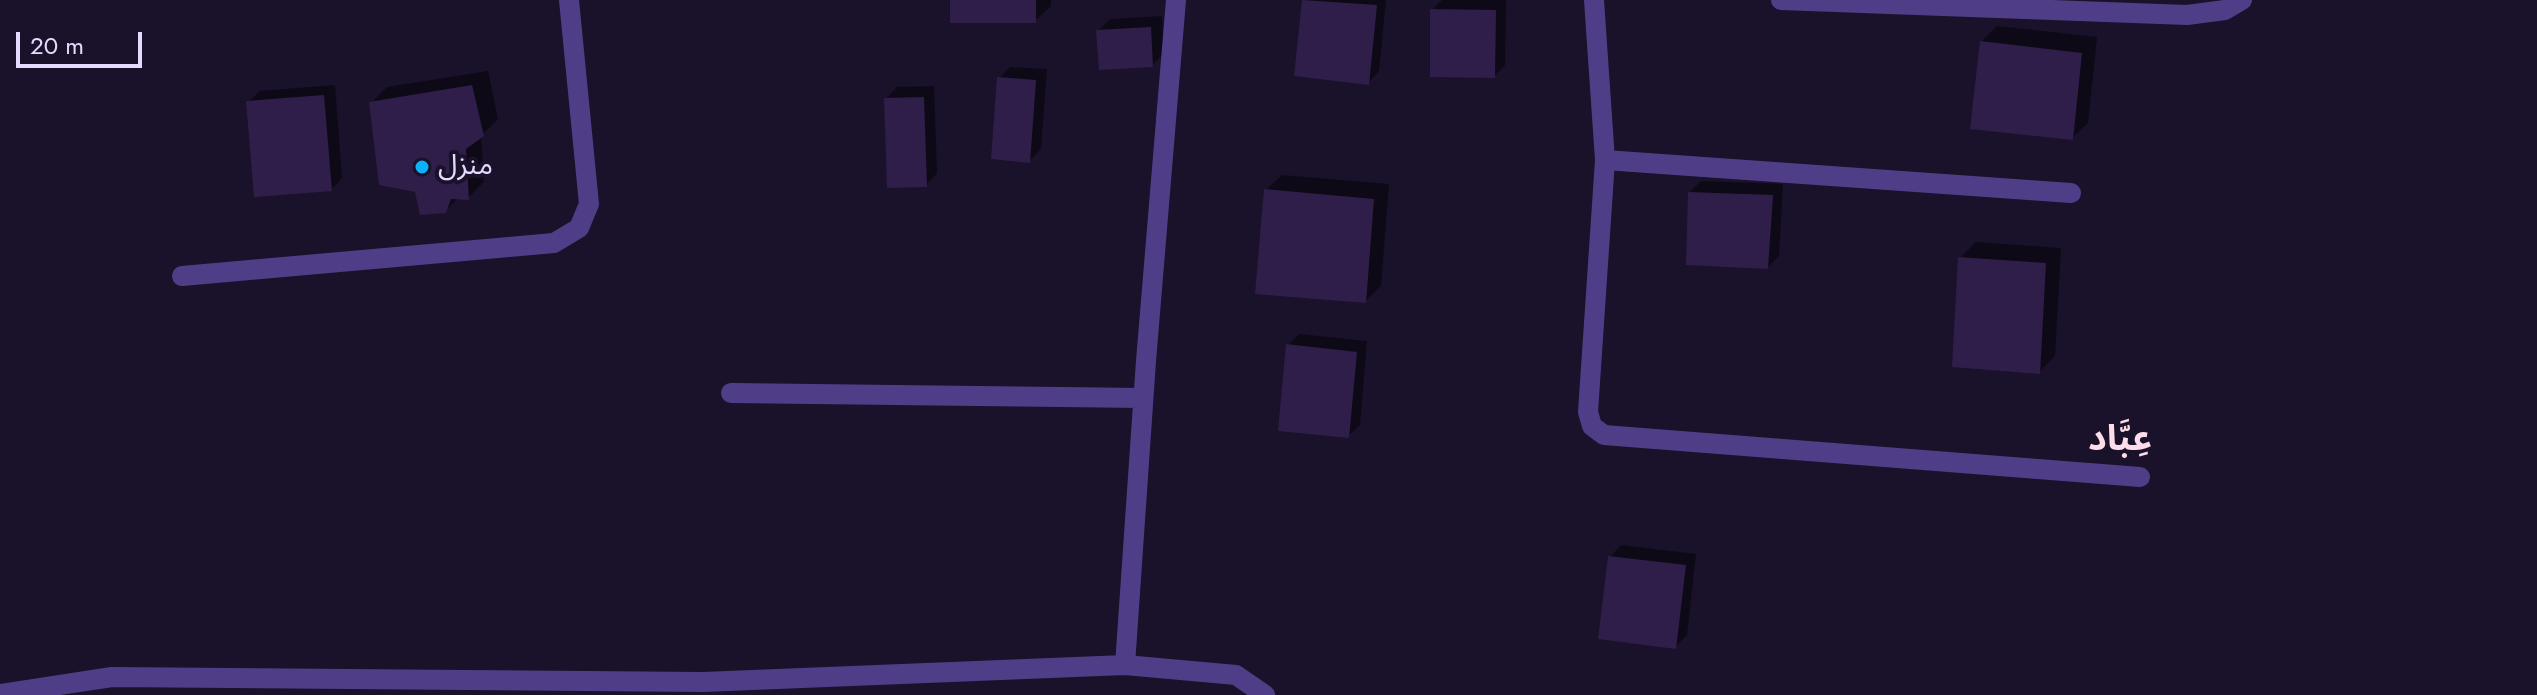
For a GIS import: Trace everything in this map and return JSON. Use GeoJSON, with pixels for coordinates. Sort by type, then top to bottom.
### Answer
{"type":"FeatureCollection","features":[{"type":"Feature","properties":{"kind":"street"},"geometry":{"type":"LineString","coordinates":[[182,276],[554,243],[579,228],[589,204],[569,0]]}},
{"type":"Feature","properties":{"kind":"street"},"geometry":{"type":"LineString","coordinates":[[1125,665],[1143,398],[1176,0]]}},
{"type":"Feature","properties":{"kind":"street"},"geometry":{"type":"LineString","coordinates":[[1594,0],[1605,160],[1588,412],[1592,426],[1604,435],[2140,477]]}},
{"type":"Feature","properties":{"kind":"street"},"geometry":{"type":"LineString","coordinates":[[1781,0],[2187,15],[2225,10],[2242,0]]}},
{"type":"Feature","properties":{"kind":"street"},"geometry":{"type":"LineString","coordinates":[[1605,160],[2071,193]]}},
{"type":"Feature","properties":{"kind":"street"},"geometry":{"type":"LineString","coordinates":[[731,393],[1143,398]]}},
{"type":"Feature","properties":{"kind":"street"},"geometry":{"type":"LineString","coordinates":[[0,694],[112,677],[703,682],[1125,665],[1236,675],[1265,695]]}},
{"type":"Feature","properties":{"kind":"building"},"geometry":{"type":"Polygon","coordinates":[[[950,0],[1036,0],[1036,23],[950,23],[950,0]]]}},
{"type":"Feature","properties":{"kind":"building"},"geometry":{"type":"Polygon","coordinates":[[[1302,0],[1377,5],[1369,85],[1294,76],[1302,0]]]}},
{"type":"Feature","properties":{"kind":"building"},"geometry":{"type":"Polygon","coordinates":[[[1430,9],[1496,10],[1495,78],[1430,77],[1430,9]]]}},
{"type":"Feature","properties":{"kind":"building"},"geometry":{"type":"Polygon","coordinates":[[[1151,27],[1153,67],[1099,70],[1096,30],[1151,27]]]}},
{"type":"Feature","properties":{"kind":"building"},"geometry":{"type":"Polygon","coordinates":[[[1980,41],[2082,53],[2073,140],[1970,129],[1980,41]]]}},
{"type":"Feature","properties":{"kind":"building"},"geometry":{"type":"Polygon","coordinates":[[[997,77],[1036,80],[1030,163],[991,159],[997,77]]]}},
{"type":"Feature","properties":{"kind":"building","name":"منزل"},"geometry":{"type":"Polygon","coordinates":[[[472,85],[484,136],[466,149],[469,200],[451,199],[446,213],[420,215],[415,192],[379,185],[369,102],[472,85]]]}},
{"type":"Feature","properties":{"kind":"building"},"geometry":{"type":"Polygon","coordinates":[[[324,95],[332,191],[254,197],[246,101],[324,95]]]}},
{"type":"Feature","properties":{"kind":"building"},"geometry":{"type":"Polygon","coordinates":[[[924,97],[927,187],[887,188],[884,98],[924,97]]]}},
{"type":"Feature","properties":{"kind":"building"},"geometry":{"type":"Polygon","coordinates":[[[1264,189],[1374,199],[1366,303],[1255,294],[1264,189]]]}},
{"type":"Feature","properties":{"kind":"building"},"geometry":{"type":"Polygon","coordinates":[[[1688,192],[1773,195],[1768,269],[1686,265],[1688,192]]]}},
{"type":"Feature","properties":{"kind":"building"},"geometry":{"type":"Polygon","coordinates":[[[1958,257],[2046,263],[2040,374],[1952,367],[1958,257]]]}},
{"type":"Feature","properties":{"kind":"building"},"geometry":{"type":"Polygon","coordinates":[[[1286,344],[1357,352],[1349,438],[1278,431],[1286,344]]]}},
{"type":"Feature","properties":{"kind":"building"},"geometry":{"type":"Polygon","coordinates":[[[1608,556],[1686,565],[1676,649],[1598,639],[1608,556]]]}},
{"type":"Feature","properties":{"kind":"place","name":"منزل"},"geometry":{"type":"Point","coordinates":[422,167]}},
{"type":"Feature","properties":{"kind":"district","name":"عِبَّاد"},"geometry":{"type":"Point","coordinates":[2120,441]}}]}
